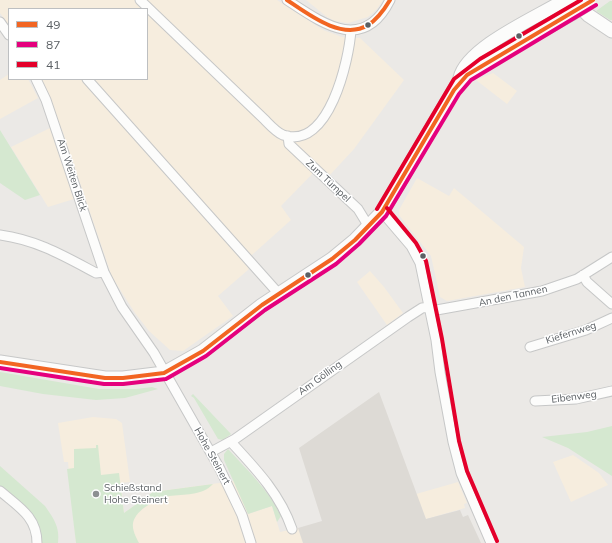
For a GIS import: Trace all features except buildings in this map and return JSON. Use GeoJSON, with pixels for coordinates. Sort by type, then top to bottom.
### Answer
{"type":"FeatureCollection","features":[{"type":"Feature","properties":{"kind":"main road"},"geometry":{"type":"LineString","coordinates":[[573,0],[588,15],[612,31]]}},
{"type":"Feature","properties":{"kind":"main road"},"geometry":{"type":"LineString","coordinates":[[458,83],[483,64],[566,17],[591,1]]}},
{"type":"Feature","properties":{"kind":"main road"},"geometry":{"type":"LineString","coordinates":[[0,362],[105,378],[122,378],[164,373],[203,351],[279,294],[332,259],[369,227],[382,212],[458,83],[462,70],[480,51],[554,3],[566,17]]}},
{"type":"Feature","properties":{"kind":"street"},"geometry":{"type":"LineString","coordinates":[[140,0],[278,132],[288,136],[296,136],[312,131],[324,116],[345,68],[350,52],[351,30]]}},
{"type":"Feature","properties":{"kind":"street"},"geometry":{"type":"LineString","coordinates":[[287,0],[333,28],[351,30],[371,23],[382,14],[390,0]]}},
{"type":"Feature","properties":{"kind":"street"},"geometry":{"type":"LineString","coordinates":[[0,22],[8,34]]}},
{"type":"Feature","properties":{"kind":"street","name":"Am Weiten Blick"},"geometry":{"type":"LineString","coordinates":[[36,80],[46,100],[104,272],[122,307],[154,353],[164,373]]}},
{"type":"Feature","properties":{"kind":"street"},"geometry":{"type":"LineString","coordinates":[[88,80],[279,294]]}},
{"type":"Feature","properties":{"kind":"street","name":"Zum Tümpel"},"geometry":{"type":"LineString","coordinates":[[288,136],[289,144],[358,209],[369,227]]}},
{"type":"Feature","properties":{"kind":"street"},"geometry":{"type":"LineString","coordinates":[[382,212],[400,232],[417,255],[422,269],[430,309],[442,389],[457,460],[491,543]]}},
{"type":"Feature","properties":{"kind":"street"},"geometry":{"type":"LineString","coordinates":[[0,235],[30,241],[55,250],[96,273],[104,272]]}},
{"type":"Feature","properties":{"kind":"street","name":"An den Tannen"},"geometry":{"type":"LineString","coordinates":[[430,309],[535,293],[583,275],[612,257]]}},
{"type":"Feature","properties":{"kind":"street"},"geometry":{"type":"LineString","coordinates":[[583,275],[587,282],[612,304]]}},
{"type":"Feature","properties":{"kind":"street","name":"Am Gölling"},"geometry":{"type":"LineString","coordinates":[[211,452],[231,442],[422,308],[430,309]]}},
{"type":"Feature","properties":{"kind":"street","name":"Kiefernweg"},"geometry":{"type":"LineString","coordinates":[[530,346],[586,330],[612,318]]}},
{"type":"Feature","properties":{"kind":"street","name":"Hohe Steinert"},"geometry":{"type":"LineString","coordinates":[[164,373],[211,452],[234,497],[251,543]]}},
{"type":"Feature","properties":{"kind":"street","name":"Eibenweg"},"geometry":{"type":"LineString","coordinates":[[535,401],[581,398],[612,391]]}},
{"type":"Feature","properties":{"kind":"street"},"geometry":{"type":"LineString","coordinates":[[231,442],[273,489],[284,508],[292,529]]}},
{"type":"Feature","properties":{"kind":"street"},"geometry":{"type":"LineString","coordinates":[[0,491],[23,510],[33,523],[37,533],[37,543]]}},
{"type":"Feature","properties":{"kind":"shaded area"},"geometry":{"type":"Polygon","coordinates":[[[0,0],[277,0],[323,30],[342,37],[360,38],[404,80],[354,149],[328,177],[318,168],[281,206],[291,220],[244,262],[249,269],[218,296],[233,316],[183,351],[170,350],[149,331],[135,313],[112,277],[63,133],[40,80],[148,80],[148,8],[8,8],[8,24],[0,13],[0,0]]]}},
{"type":"Feature","properties":{"kind":"shaded area"},"geometry":{"type":"Polygon","coordinates":[[[306,0],[383,0],[377,9],[368,17],[348,23],[335,21],[327,17],[306,0]]]}},
{"type":"Feature","properties":{"kind":"shaded area"},"geometry":{"type":"Polygon","coordinates":[[[493,73],[517,91],[507,104],[476,80],[493,73]]]}},
{"type":"Feature","properties":{"kind":"shaded area"},"geometry":{"type":"Polygon","coordinates":[[[8,75],[8,80],[29,80],[38,98],[0,119],[0,80],[8,75]]]}},
{"type":"Feature","properties":{"kind":"shaded area"},"geometry":{"type":"Polygon","coordinates":[[[50,128],[74,199],[48,207],[11,147],[50,128]]]}},
{"type":"Feature","properties":{"kind":"shaded area"},"geometry":{"type":"Polygon","coordinates":[[[417,178],[449,196],[454,188],[524,247],[521,268],[525,287],[447,301],[440,297],[431,256],[399,215],[399,210],[417,178]]]}},
{"type":"Feature","properties":{"kind":"shaded area"},"geometry":{"type":"Polygon","coordinates":[[[370,271],[403,313],[387,325],[357,282],[370,271]]]}},
{"type":"Feature","properties":{"kind":"shaded area"},"geometry":{"type":"Polygon","coordinates":[[[379,392],[426,519],[460,510],[463,517],[468,515],[481,543],[303,543],[298,528],[322,521],[299,448],[379,392]]]}},
{"type":"Feature","properties":{"kind":"shaded area"},"geometry":{"type":"Polygon","coordinates":[[[93,417],[116,419],[122,423],[130,482],[121,483],[124,513],[153,492],[234,481],[248,514],[272,506],[280,532],[298,528],[303,543],[76,543],[68,462],[64,462],[58,423],[93,417]]]}},
{"type":"Feature","properties":{"kind":"shaded area"},"geometry":{"type":"Polygon","coordinates":[[[573,455],[599,473],[608,485],[571,502],[553,462],[573,455]]]}},
{"type":"Feature","properties":{"kind":"shaded area"},"geometry":{"type":"Polygon","coordinates":[[[458,482],[467,503],[464,504],[465,508],[426,519],[416,494],[458,482]]]}},
{"type":"Feature","properties":{"kind":"green space"},"geometry":{"type":"Polygon","coordinates":[[[612,1],[612,20],[596,11],[612,1]]]}},
{"type":"Feature","properties":{"kind":"green space"},"geometry":{"type":"Polygon","coordinates":[[[0,130],[40,195],[25,200],[0,183],[0,130]]]}},
{"type":"Feature","properties":{"kind":"green space"},"geometry":{"type":"Polygon","coordinates":[[[0,372],[99,389],[136,389],[152,387],[158,389],[125,398],[96,400],[43,394],[0,386],[0,372]]]}},
{"type":"Feature","properties":{"kind":"green space"},"geometry":{"type":"Polygon","coordinates":[[[193,394],[231,434],[223,440],[218,439],[194,398],[191,396],[193,394]]]}},
{"type":"Feature","properties":{"kind":"green space"},"geometry":{"type":"Polygon","coordinates":[[[612,426],[612,476],[568,448],[542,437],[587,432],[612,426]]]}},
{"type":"Feature","properties":{"kind":"green space","name":"Schießstand Hohe Steinert"},"geometry":{"type":"Polygon","coordinates":[[[96,445],[98,445],[101,475],[119,473],[124,513],[153,492],[213,484],[204,491],[198,493],[164,497],[148,505],[138,513],[133,523],[134,531],[139,543],[76,543],[67,469],[74,468],[74,449],[96,448],[96,445]]]}},
{"type":"Feature","properties":{"kind":"green space"},"geometry":{"type":"Polygon","coordinates":[[[228,449],[270,498],[281,516],[277,522],[272,506],[248,514],[224,460],[224,454],[228,449]]]}},
{"type":"Feature","properties":{"kind":"green space"},"geometry":{"type":"Polygon","coordinates":[[[0,466],[45,506],[56,523],[58,543],[40,543],[40,533],[0,487],[0,466]]]}},
{"type":"Feature","properties":{"kind":"transit line","name":"49"},"geometry":{"type":"LineString","coordinates":[[287,0],[326,24],[347,30],[358,29],[372,23],[390,0]]}},
{"type":"Feature","properties":{"kind":"transit line","name":"41"},"geometry":{"type":"LineString","coordinates":[[377,209],[454,79],[480,59],[581,0]]}},
{"type":"Feature","properties":{"kind":"transit line","name":"49"},"geometry":{"type":"LineString","coordinates":[[0,362],[105,378],[123,378],[164,373],[203,351],[262,305],[332,259],[355,240],[382,212],[454,90],[467,75],[593,0]]}},
{"type":"Feature","properties":{"kind":"transit line","name":"87"},"geometry":{"type":"LineString","coordinates":[[0,368],[104,384],[123,384],[166,379],[206,356],[265,310],[336,264],[359,244],[386,216],[459,94],[471,80],[596,5]]}},
{"type":"Feature","properties":{"kind":"transit line","name":"41"},"geometry":{"type":"LineString","coordinates":[[387,208],[416,243],[426,261],[442,339],[459,441],[467,471],[497,541]]}},
{"type":"Feature","properties":{"kind":"place","name":"Schießstand Hohe Steinert"},"geometry":{"type":"Point","coordinates":[96,494]}}]}
